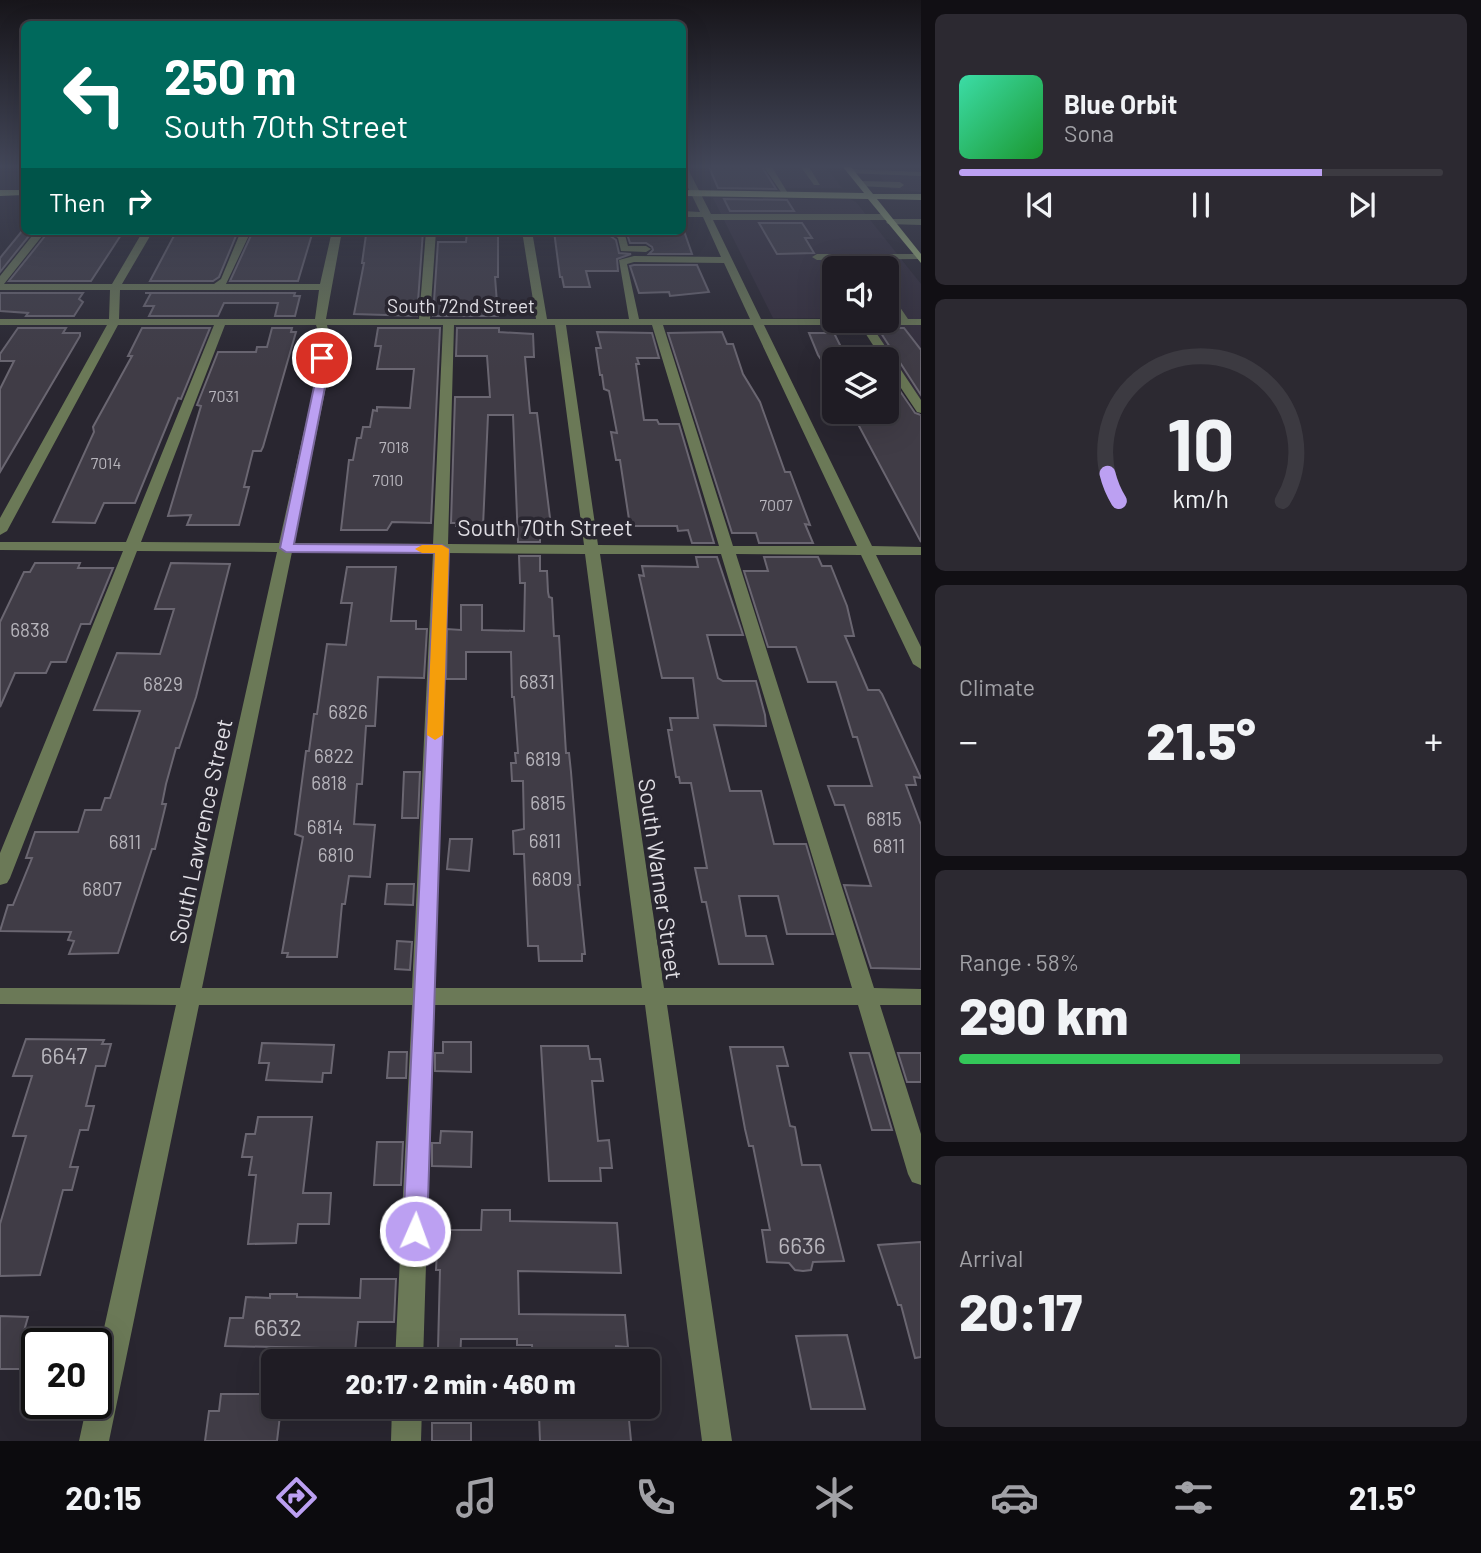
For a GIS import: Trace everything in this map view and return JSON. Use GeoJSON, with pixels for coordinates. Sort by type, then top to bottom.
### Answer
{"type":"FeatureCollection","features":[{"type":"Feature","properties":{"kind":"main road"},"geometry":{"type":"LineString","coordinates":[[901,234],[919,258]]}},
{"type":"Feature","properties":{"kind":"street"},"geometry":{"type":"LineString","coordinates":[[716,234],[921,664]]}},
{"type":"Feature","properties":{"kind":"street"},"geometry":{"type":"LineString","coordinates":[[0,285],[38,235]]}},
{"type":"Feature","properties":{"kind":"street"},"geometry":{"type":"LineString","coordinates":[[0,531],[114,322],[115,287],[146,235]]}},
{"type":"Feature","properties":{"kind":"street"},"geometry":{"type":"LineString","coordinates":[[216,287],[225,280],[244,235]]}},
{"type":"Feature","properties":{"kind":"street","name":"South Lawrence Street"},"geometry":{"type":"LineString","coordinates":[[94,1441],[321,382],[324,334],[319,314],[336,235]]}},
{"type":"Feature","properties":{"kind":"street"},"geometry":{"type":"LineString","coordinates":[[424,322],[430,235]]}},
{"type":"Feature","properties":{"kind":"street","name":"South Warner Street"},"geometry":{"type":"LineString","coordinates":[[528,235],[551,323],[590,550],[717,1441]]}},
{"type":"Feature","properties":{"kind":"street"},"geometry":{"type":"LineString","coordinates":[[619,235],[622,237],[624,248],[723,249]]}},
{"type":"Feature","properties":{"kind":"street"},"geometry":{"type":"LineString","coordinates":[[909,244],[921,244]]}},
{"type":"Feature","properties":{"kind":"street"},"geometry":{"type":"LineString","coordinates":[[817,257],[919,258]]}},
{"type":"Feature","properties":{"kind":"street"},"geometry":{"type":"LineString","coordinates":[[635,323],[622,262],[728,260]]}},
{"type":"Feature","properties":{"kind":"street"},"geometry":{"type":"LineString","coordinates":[[0,285],[325,287]]}},
{"type":"Feature","properties":{"kind":"street"},"geometry":{"type":"LineString","coordinates":[[899,314],[905,323]]}},
{"type":"Feature","properties":{"kind":"street"},"geometry":{"type":"LineString","coordinates":[[0,332],[4,322]]}},
{"type":"Feature","properties":{"kind":"street","name":"South 72nd Street"},"geometry":{"type":"LineString","coordinates":[[4,322],[822,323]]}},
{"type":"Feature","properties":{"kind":"street"},"geometry":{"type":"LineString","coordinates":[[0,878],[221,322]]}},
{"type":"Feature","properties":{"kind":"street"},"geometry":{"type":"LineString","coordinates":[[410,1349],[449,322]]}},
{"type":"Feature","properties":{"kind":"street"},"geometry":{"type":"LineString","coordinates":[[657,323],[921,1174]]}},
{"type":"Feature","properties":{"kind":"street","name":"South 72nd Street"},"geometry":{"type":"LineString","coordinates":[[899,323],[921,323]]}},
{"type":"Feature","properties":{"kind":"street"},"geometry":{"type":"LineString","coordinates":[[871,333],[921,409]]}},
{"type":"Feature","properties":{"kind":"street","name":"South 70th Street"},"geometry":{"type":"LineString","coordinates":[[0,546],[921,551]]}},
{"type":"Feature","properties":{"kind":"street"},"geometry":{"type":"LineString","coordinates":[[0,996],[921,997]]}},
{"type":"Feature","properties":{"kind":"street"},"geometry":{"type":"LineString","coordinates":[[406,1441],[407,1419]]}},
{"type":"Feature","properties":{"kind":"shaded area"},"geometry":{"type":"Polygon","coordinates":[[[731,234],[882,234],[899,256],[822,256],[822,318],[773,318],[731,234]]]}},
{"type":"Feature","properties":{"kind":"shaded area"},"geometry":{"type":"Polygon","coordinates":[[[899,256],[921,284],[921,405],[899,372],[899,347],[883,347],[874,333],[899,333],[899,256]]]}},
{"type":"Feature","properties":{"kind":"building"},"geometry":{"type":"Polygon","coordinates":[[[19,234],[30,235],[0,272],[0,258],[19,234]]]}},
{"type":"Feature","properties":{"kind":"building"},"geometry":{"type":"Polygon","coordinates":[[[766,234],[809,234],[812,238],[805,238],[814,253],[777,254],[766,234]]]}},
{"type":"Feature","properties":{"kind":"building"},"geometry":{"type":"Polygon","coordinates":[[[46,235],[121,235],[91,281],[9,281],[46,235]]]}},
{"type":"Feature","properties":{"kind":"building"},"geometry":{"type":"Polygon","coordinates":[[[174,235],[236,235],[219,277],[213,281],[150,281],[174,235]]]}},
{"type":"Feature","properties":{"kind":"building"},"geometry":{"type":"Polygon","coordinates":[[[251,235],[312,235],[298,281],[230,281],[251,235]]]}},
{"type":"Feature","properties":{"kind":"building"},"geometry":{"type":"Polygon","coordinates":[[[366,235],[423,235],[417,316],[354,314],[366,235]]]}},
{"type":"Feature","properties":{"kind":"building"},"geometry":{"type":"Polygon","coordinates":[[[467,235],[498,235],[498,277],[495,277],[498,316],[433,316],[438,242],[466,242],[467,235]]]}},
{"type":"Feature","properties":{"kind":"building"},"geometry":{"type":"Polygon","coordinates":[[[555,235],[609,235],[616,240],[619,253],[631,254],[617,259],[618,271],[586,271],[590,287],[564,287],[560,277],[555,235]]]}},
{"type":"Feature","properties":{"kind":"building"},"geometry":{"type":"Polygon","coordinates":[[[627,235],[685,235],[692,254],[649,254],[653,250],[646,243],[630,243],[627,235]]]}},
{"type":"Feature","properties":{"kind":"building"},"geometry":{"type":"Polygon","coordinates":[[[697,265],[709,292],[670,296],[669,292],[639,293],[630,266],[697,265]]]}},
{"type":"Feature","properties":{"kind":"building"},"geometry":{"type":"Polygon","coordinates":[[[0,293],[83,293],[79,299],[83,302],[74,316],[26,316],[28,313],[0,311],[0,293]]]}},
{"type":"Feature","properties":{"kind":"building"},"geometry":{"type":"Polygon","coordinates":[[[151,293],[295,293],[294,296],[300,296],[295,316],[275,316],[278,303],[224,303],[218,316],[149,316],[154,306],[144,306],[151,293]]]}},
{"type":"Feature","properties":{"kind":"building"},"geometry":{"type":"Polygon","coordinates":[[[18,328],[66,328],[63,333],[80,333],[80,336],[0,472],[0,389],[14,361],[0,361],[0,354],[18,328]]]}},
{"type":"Feature","properties":{"kind":"building"},"geometry":{"type":"Polygon","coordinates":[[[142,328],[210,328],[135,503],[104,503],[95,523],[53,522],[94,432],[93,427],[132,356],[128,356],[142,328]]]}},
{"type":"Feature","properties":{"kind":"building"},"geometry":{"type":"Polygon","coordinates":[[[272,328],[292,328],[291,332],[296,332],[263,447],[261,451],[253,451],[244,487],[249,487],[239,525],[187,525],[191,515],[168,516],[201,406],[197,405],[218,352],[256,352],[257,347],[267,347],[272,328]]]}},
{"type":"Feature","properties":{"kind":"building"},"geometry":{"type":"Polygon","coordinates":[[[378,328],[440,328],[431,523],[392,522],[387,530],[341,530],[349,460],[353,460],[357,438],[361,438],[363,427],[370,427],[373,410],[377,411],[377,407],[410,408],[414,369],[377,369],[381,346],[375,346],[378,328]]]}},
{"type":"Feature","properties":{"kind":"building"},"geometry":{"type":"Polygon","coordinates":[[[457,328],[499,328],[499,332],[533,334],[534,357],[525,357],[528,392],[530,413],[537,413],[551,526],[546,526],[547,531],[540,531],[540,542],[518,542],[513,415],[488,415],[483,526],[456,526],[456,523],[451,523],[455,397],[490,397],[487,356],[456,356],[457,328]]]}},
{"type":"Feature","properties":{"kind":"building"},"geometry":{"type":"Polygon","coordinates":[[[899,328],[904,328],[921,350],[921,395],[899,361],[899,347],[890,347],[881,333],[899,333],[899,328]]]}},
{"type":"Feature","properties":{"kind":"building"},"geometry":{"type":"Polygon","coordinates":[[[597,332],[652,333],[659,358],[637,358],[639,364],[636,364],[644,420],[657,420],[659,424],[679,424],[714,543],[692,543],[688,530],[678,531],[677,526],[630,526],[620,460],[616,460],[611,432],[617,433],[609,391],[604,389],[600,375],[596,348],[601,348],[597,332]]]}},
{"type":"Feature","properties":{"kind":"building"},"geometry":{"type":"Polygon","coordinates":[[[722,332],[727,344],[733,344],[743,374],[760,402],[785,472],[790,472],[810,525],[805,524],[813,543],[759,543],[756,533],[732,533],[668,333],[722,332]]]}},
{"type":"Feature","properties":{"kind":"building"},"geometry":{"type":"Polygon","coordinates":[[[809,333],[834,333],[841,347],[822,347],[822,361],[809,333]]]}},
{"type":"Feature","properties":{"kind":"building"},"geometry":{"type":"Polygon","coordinates":[[[899,390],[915,413],[921,415],[921,542],[858,424],[899,424],[899,390]]]}},
{"type":"Feature","properties":{"kind":"building"},"geometry":{"type":"Polygon","coordinates":[[[519,556],[540,556],[540,571],[547,571],[548,592],[552,598],[554,636],[559,636],[566,753],[569,753],[571,772],[585,954],[582,954],[582,961],[539,961],[538,946],[528,946],[524,854],[514,854],[513,831],[524,829],[523,781],[512,781],[511,763],[516,763],[515,753],[518,753],[512,697],[511,652],[466,652],[466,679],[446,679],[447,629],[461,630],[461,605],[482,605],[482,630],[524,631],[525,583],[520,583],[519,556]]]}},
{"type":"Feature","properties":{"kind":"building"},"geometry":{"type":"Polygon","coordinates":[[[696,557],[717,557],[743,635],[707,635],[718,678],[723,681],[756,681],[765,715],[766,726],[714,725],[730,791],[761,791],[774,844],[806,844],[833,934],[787,934],[778,896],[739,896],[746,936],[766,936],[773,964],[719,964],[706,902],[702,902],[695,868],[707,868],[691,783],[680,783],[679,777],[676,777],[668,730],[672,730],[670,718],[698,718],[693,678],[662,678],[639,575],[644,576],[642,566],[698,567],[696,557]]]}},
{"type":"Feature","properties":{"kind":"building"},"geometry":{"type":"Polygon","coordinates":[[[764,557],[818,557],[822,566],[831,566],[847,606],[854,636],[845,636],[868,690],[879,690],[882,694],[921,778],[914,777],[916,785],[906,785],[921,825],[921,969],[871,968],[844,885],[871,886],[844,805],[835,805],[828,786],[872,786],[836,682],[808,682],[796,647],[768,647],[744,571],[768,571],[764,557]]]}},
{"type":"Feature","properties":{"kind":"building"},"geometry":{"type":"Polygon","coordinates":[[[35,563],[80,563],[78,568],[113,568],[90,624],[81,624],[66,662],[51,662],[46,673],[15,673],[0,707],[0,622],[24,572],[30,572],[35,563]]]}},
{"type":"Feature","properties":{"kind":"building"},"geometry":{"type":"Polygon","coordinates":[[[171,563],[230,564],[196,697],[179,748],[176,748],[166,784],[162,804],[166,804],[155,849],[152,849],[118,953],[69,954],[74,941],[68,940],[71,932],[0,931],[8,905],[13,905],[32,858],[26,858],[35,832],[78,832],[85,810],[101,810],[105,798],[110,798],[140,711],[94,710],[117,653],[160,654],[174,609],[155,609],[171,563]]]}},
{"type":"Feature","properties":{"kind":"building"},"geometry":{"type":"Polygon","coordinates":[[[347,567],[396,567],[391,621],[416,621],[416,629],[427,629],[424,678],[378,677],[375,726],[366,726],[362,784],[357,784],[354,824],[375,825],[370,877],[349,876],[345,904],[342,904],[337,957],[287,957],[288,953],[282,953],[303,837],[295,834],[306,751],[309,751],[314,714],[317,714],[327,644],[346,645],[352,603],[341,603],[347,567]]]}},
{"type":"Feature","properties":{"kind":"building"},"geometry":{"type":"Polygon","coordinates":[[[404,772],[420,772],[418,818],[402,818],[404,772]]]}},
{"type":"Feature","properties":{"kind":"building"},"geometry":{"type":"Polygon","coordinates":[[[450,839],[472,839],[469,871],[447,869],[450,839]]]}},
{"type":"Feature","properties":{"kind":"building"},"geometry":{"type":"Polygon","coordinates":[[[387,884],[414,884],[413,905],[385,904],[387,884]]]}},
{"type":"Feature","properties":{"kind":"building"},"geometry":{"type":"Polygon","coordinates":[[[397,941],[412,942],[410,970],[395,969],[397,941]]]}},
{"type":"Feature","properties":{"kind":"building"},"geometry":{"type":"Polygon","coordinates":[[[26,1039],[104,1040],[102,1044],[111,1044],[105,1066],[96,1066],[86,1106],[94,1106],[88,1130],[80,1130],[70,1167],[78,1167],[72,1190],[63,1190],[40,1275],[0,1276],[0,1224],[26,1136],[13,1136],[32,1076],[13,1076],[26,1039]]]}},
{"type":"Feature","properties":{"kind":"building"},"geometry":{"type":"Polygon","coordinates":[[[443,1042],[471,1042],[471,1072],[435,1071],[435,1053],[443,1053],[443,1042]]]}},
{"type":"Feature","properties":{"kind":"building"},"geometry":{"type":"Polygon","coordinates":[[[262,1043],[334,1045],[331,1073],[323,1073],[322,1082],[266,1080],[269,1063],[259,1063],[262,1043]]]}},
{"type":"Feature","properties":{"kind":"building"},"geometry":{"type":"Polygon","coordinates":[[[541,1046],[588,1046],[590,1059],[600,1059],[603,1081],[592,1081],[598,1141],[609,1140],[612,1168],[600,1168],[601,1181],[549,1181],[541,1046]]]}},
{"type":"Feature","properties":{"kind":"building"},"geometry":{"type":"Polygon","coordinates":[[[730,1047],[783,1047],[788,1066],[777,1066],[790,1126],[795,1127],[802,1165],[820,1165],[844,1261],[813,1262],[811,1270],[803,1271],[795,1270],[789,1263],[767,1262],[762,1230],[770,1230],[753,1146],[749,1146],[745,1129],[730,1047]]]}},
{"type":"Feature","properties":{"kind":"building"},"geometry":{"type":"Polygon","coordinates":[[[389,1052],[407,1052],[406,1078],[387,1078],[389,1052]]]}},
{"type":"Feature","properties":{"kind":"building"},"geometry":{"type":"Polygon","coordinates":[[[850,1053],[869,1053],[892,1130],[872,1130],[850,1053]]]}},
{"type":"Feature","properties":{"kind":"building"},"geometry":{"type":"Polygon","coordinates":[[[898,1053],[921,1053],[921,1082],[907,1082],[898,1053]]]}},
{"type":"Feature","properties":{"kind":"building"},"geometry":{"type":"Polygon","coordinates":[[[258,1117],[312,1117],[303,1193],[331,1193],[329,1224],[298,1224],[296,1243],[248,1244],[256,1175],[249,1175],[252,1157],[242,1157],[246,1134],[255,1134],[258,1117]]]}},
{"type":"Feature","properties":{"kind":"building"},"geometry":{"type":"Polygon","coordinates":[[[441,1131],[472,1132],[471,1167],[432,1166],[432,1143],[440,1143],[441,1131]]]}},
{"type":"Feature","properties":{"kind":"building"},"geometry":{"type":"Polygon","coordinates":[[[377,1142],[403,1142],[401,1185],[374,1185],[377,1142]]]}},
{"type":"Feature","properties":{"kind":"building"},"geometry":{"type":"Polygon","coordinates":[[[482,1210],[510,1210],[510,1221],[617,1223],[621,1273],[518,1271],[519,1314],[625,1315],[628,1347],[532,1349],[532,1345],[517,1345],[517,1339],[461,1339],[461,1349],[438,1349],[438,1230],[481,1230],[482,1210]]]}},
{"type":"Feature","properties":{"kind":"building"},"geometry":{"type":"Polygon","coordinates":[[[921,1242],[921,1357],[915,1358],[901,1305],[898,1305],[878,1245],[921,1242]]]}},
{"type":"Feature","properties":{"kind":"building"},"geometry":{"type":"Polygon","coordinates":[[[361,1279],[396,1279],[394,1322],[358,1322],[355,1349],[225,1346],[230,1318],[243,1318],[246,1297],[270,1298],[270,1294],[297,1294],[297,1297],[360,1298],[361,1279]]]}},
{"type":"Feature","properties":{"kind":"building"},"geometry":{"type":"Polygon","coordinates":[[[0,1316],[28,1317],[25,1328],[21,1328],[21,1369],[0,1369],[0,1316]]]}},
{"type":"Feature","properties":{"kind":"building"},"geometry":{"type":"Polygon","coordinates":[[[847,1335],[865,1409],[811,1409],[796,1336],[847,1335]]]}},
{"type":"Feature","properties":{"kind":"building"},"geometry":{"type":"Polygon","coordinates":[[[221,1394],[261,1394],[261,1419],[280,1419],[277,1441],[205,1441],[209,1411],[219,1411],[221,1394]]]}},
{"type":"Feature","properties":{"kind":"building"},"geometry":{"type":"Polygon","coordinates":[[[539,1419],[629,1419],[631,1441],[540,1441],[539,1419]]]}},
{"type":"Feature","properties":{"kind":"building"},"geometry":{"type":"Polygon","coordinates":[[[432,1423],[471,1423],[471,1441],[432,1441],[432,1423]]]}},
{"type":"Feature","properties":{"kind":"slow traffic"},"geometry":{"type":"LineString","coordinates":[[422,549],[442,549],[435,735]]}},
{"type":"Feature","properties":{"kind":"route"},"geometry":{"type":"LineString","coordinates":[[322,358],[321,382],[286,548],[442,549],[415,1231]]}}]}
